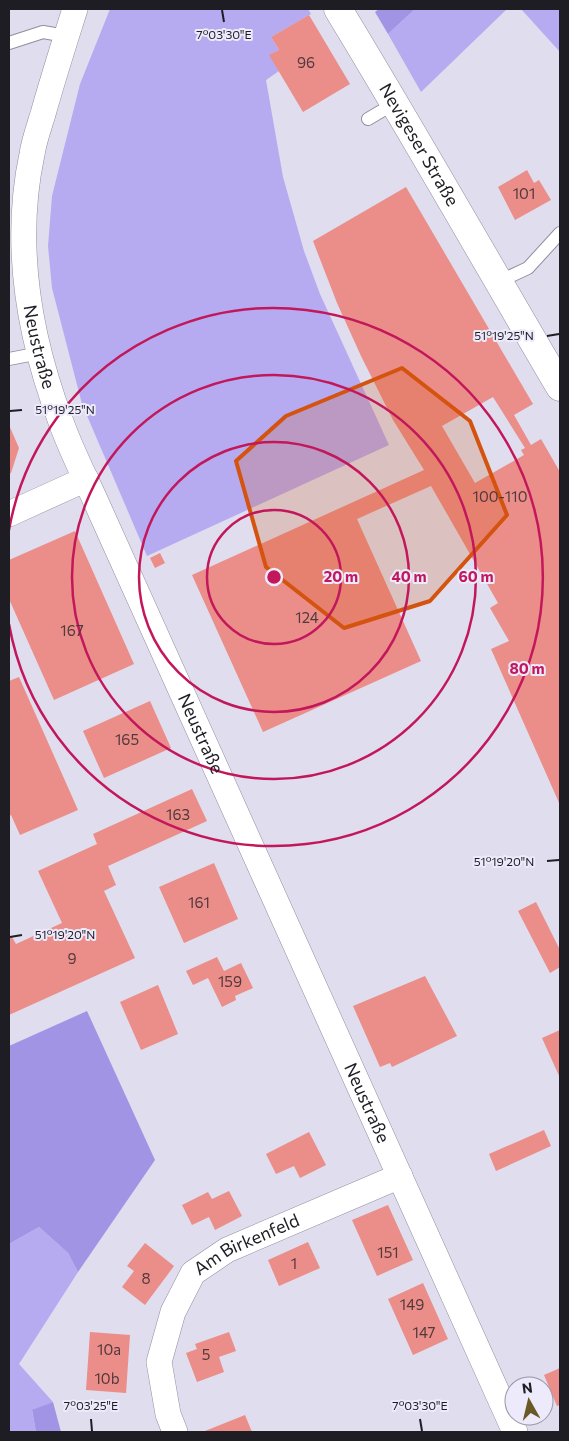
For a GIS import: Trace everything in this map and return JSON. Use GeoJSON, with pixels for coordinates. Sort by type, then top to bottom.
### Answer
{"type":"FeatureCollection","features":[{"type":"Feature","properties":{"kind":"main road","name":"Nevigeser Straße"},"geometry":{"type":"LineString","coordinates":[[338,9],[395,103],[560,387]]}},
{"type":"Feature","properties":{"kind":"street","name":"Neustraße"},"geometry":{"type":"LineString","coordinates":[[75,9],[58,61],[32,154],[25,198],[23,238],[30,311],[40,353],[61,422],[515,1432]]}},
{"type":"Feature","properties":{"kind":"street"},"geometry":{"type":"LineString","coordinates":[[9,514],[86,479]]}},
{"type":"Feature","properties":{"kind":"street","name":"Am Birkenfeld"},"geometry":{"type":"LineString","coordinates":[[176,1432],[168,1414],[160,1362],[173,1312],[193,1273],[227,1250],[400,1176]]}},
{"type":"Feature","properties":{"kind":"lane"},"geometry":{"type":"LineString","coordinates":[[9,43],[43,32],[66,36]]}},
{"type":"Feature","properties":{"kind":"lane"},"geometry":{"type":"LineString","coordinates":[[368,119],[395,103]]}},
{"type":"Feature","properties":{"kind":"lane"},"geometry":{"type":"LineString","coordinates":[[498,282],[528,268],[560,233]]}},
{"type":"Feature","properties":{"kind":"lane"},"geometry":{"type":"LineString","coordinates":[[9,359],[40,353]]}},
{"type":"Feature","properties":{"kind":"highlighted area"},"geometry":{"type":"Polygon","coordinates":[[[402,368],[470,421],[507,515],[430,601],[344,628],[266,567],[236,461],[286,416],[402,368]]]}},
{"type":"Feature","properties":{"kind":"shaded area"},"geometry":{"type":"Polygon","coordinates":[[[110,9],[308,9],[311,14],[271,37],[279,50],[270,55],[279,71],[266,80],[283,177],[304,251],[320,294],[389,445],[147,556],[82,404],[52,288],[48,246],[52,196],[80,84],[110,9]]]}},
{"type":"Feature","properties":{"kind":"shaded area"},"geometry":{"type":"Polygon","coordinates":[[[379,9],[415,9],[388,34],[375,12],[379,9]]]}},
{"type":"Feature","properties":{"kind":"shaded area"},"geometry":{"type":"Polygon","coordinates":[[[415,9],[507,9],[421,92],[388,34],[415,9]]]}},
{"type":"Feature","properties":{"kind":"shaded area"},"geometry":{"type":"Polygon","coordinates":[[[521,9],[560,9],[560,52],[521,9]]]}},
{"type":"Feature","properties":{"kind":"shaded area"},"geometry":{"type":"Polygon","coordinates":[[[87,1011],[155,1160],[78,1272],[68,1253],[39,1227],[9,1244],[9,1046],[87,1011]]]}},
{"type":"Feature","properties":{"kind":"shaded area"},"geometry":{"type":"Polygon","coordinates":[[[39,1227],[68,1253],[78,1272],[19,1364],[53,1402],[32,1411],[36,1432],[9,1432],[9,1244],[39,1227]]]}},
{"type":"Feature","properties":{"kind":"shaded area"},"geometry":{"type":"Polygon","coordinates":[[[53,1402],[61,1432],[36,1432],[32,1410],[53,1402]]]}},
{"type":"Feature","properties":{"kind":"building"},"geometry":{"type":"Polygon","coordinates":[[[309,15],[350,84],[303,112],[269,55],[279,50],[271,37],[309,15]]]}},
{"type":"Feature","properties":{"kind":"building"},"geometry":{"type":"Polygon","coordinates":[[[527,170],[534,183],[539,180],[551,200],[515,220],[498,187],[527,170]]]}},
{"type":"Feature","properties":{"kind":"building"},"geometry":{"type":"Polygon","coordinates":[[[406,187],[533,404],[514,415],[531,445],[541,439],[560,472],[560,805],[491,649],[509,641],[490,608],[498,603],[431,486],[357,519],[421,661],[263,732],[192,575],[424,470],[393,420],[361,356],[337,303],[313,241],[406,187]],[[493,397],[442,426],[475,483],[524,455],[521,450],[525,448],[493,397]]]}},
{"type":"Feature","properties":{"kind":"building"},"geometry":{"type":"Polygon","coordinates":[[[9,425],[19,448],[11,473],[9,474],[9,425]]]}},
{"type":"Feature","properties":{"kind":"building"},"geometry":{"type":"Polygon","coordinates":[[[75,531],[134,664],[54,700],[9,599],[9,560],[75,531]]]}},
{"type":"Feature","properties":{"kind":"building"},"geometry":{"type":"Polygon","coordinates":[[[160,553],[165,563],[155,568],[150,558],[160,553]]]}},
{"type":"Feature","properties":{"kind":"building"},"geometry":{"type":"Polygon","coordinates":[[[19,677],[78,810],[20,835],[11,815],[9,816],[9,681],[19,677]]]}},
{"type":"Feature","properties":{"kind":"building"},"geometry":{"type":"Polygon","coordinates":[[[150,701],[171,748],[104,778],[83,731],[150,701]]]}},
{"type":"Feature","properties":{"kind":"building"},"geometry":{"type":"Polygon","coordinates":[[[192,789],[207,821],[108,866],[116,885],[104,891],[135,958],[9,1015],[9,939],[12,937],[16,944],[62,923],[38,871],[97,844],[93,834],[192,789]]]}},
{"type":"Feature","properties":{"kind":"building"},"geometry":{"type":"Polygon","coordinates":[[[214,863],[238,919],[184,943],[159,887],[214,863]]]}},
{"type":"Feature","properties":{"kind":"building"},"geometry":{"type":"Polygon","coordinates":[[[536,902],[560,950],[560,967],[550,973],[518,911],[536,902]]]}},
{"type":"Feature","properties":{"kind":"building"},"geometry":{"type":"Polygon","coordinates":[[[217,957],[224,971],[241,963],[253,988],[235,996],[236,1000],[222,1007],[208,978],[193,985],[186,971],[217,957]]]}},
{"type":"Feature","properties":{"kind":"building"},"geometry":{"type":"Polygon","coordinates":[[[425,976],[457,1036],[392,1067],[390,1063],[380,1067],[353,1006],[425,976]]]}},
{"type":"Feature","properties":{"kind":"building"},"geometry":{"type":"Polygon","coordinates":[[[158,985],[178,1034],[141,1050],[120,1002],[158,985]]]}},
{"type":"Feature","properties":{"kind":"building"},"geometry":{"type":"Polygon","coordinates":[[[560,1030],[560,1078],[542,1038],[560,1030]]]}},
{"type":"Feature","properties":{"kind":"building"},"geometry":{"type":"Polygon","coordinates":[[[544,1130],[551,1146],[496,1171],[489,1154],[544,1130]]]}},
{"type":"Feature","properties":{"kind":"building"},"geometry":{"type":"Polygon","coordinates":[[[309,1132],[326,1165],[300,1178],[294,1166],[276,1174],[266,1154],[309,1132]]]}},
{"type":"Feature","properties":{"kind":"building"},"geometry":{"type":"Polygon","coordinates":[[[229,1191],[242,1216],[215,1230],[209,1217],[192,1225],[182,1205],[208,1192],[212,1199],[229,1191]]]}},
{"type":"Feature","properties":{"kind":"building"},"geometry":{"type":"Polygon","coordinates":[[[388,1205],[413,1260],[377,1276],[352,1220],[388,1205]]]}},
{"type":"Feature","properties":{"kind":"building"},"geometry":{"type":"Polygon","coordinates":[[[308,1242],[320,1268],[279,1286],[268,1260],[308,1242]]]}},
{"type":"Feature","properties":{"kind":"building"},"geometry":{"type":"Polygon","coordinates":[[[145,1243],[174,1266],[145,1305],[122,1287],[134,1271],[127,1266],[145,1243]]]}},
{"type":"Feature","properties":{"kind":"building"},"geometry":{"type":"Polygon","coordinates":[[[423,1283],[448,1339],[413,1355],[388,1299],[423,1283]]]}},
{"type":"Feature","properties":{"kind":"building"},"geometry":{"type":"Polygon","coordinates":[[[90,1332],[130,1335],[126,1393],[86,1390],[90,1332]]]}},
{"type":"Feature","properties":{"kind":"building"},"geometry":{"type":"Polygon","coordinates":[[[229,1332],[236,1351],[219,1357],[224,1372],[197,1382],[186,1353],[197,1349],[195,1344],[229,1332]]]}},
{"type":"Feature","properties":{"kind":"building"},"geometry":{"type":"Polygon","coordinates":[[[560,1368],[560,1405],[557,1406],[554,1399],[554,1376],[544,1375],[560,1368]]]}},
{"type":"Feature","properties":{"kind":"building"},"geometry":{"type":"Polygon","coordinates":[[[245,1415],[252,1432],[205,1431],[245,1415]]]}}]}
